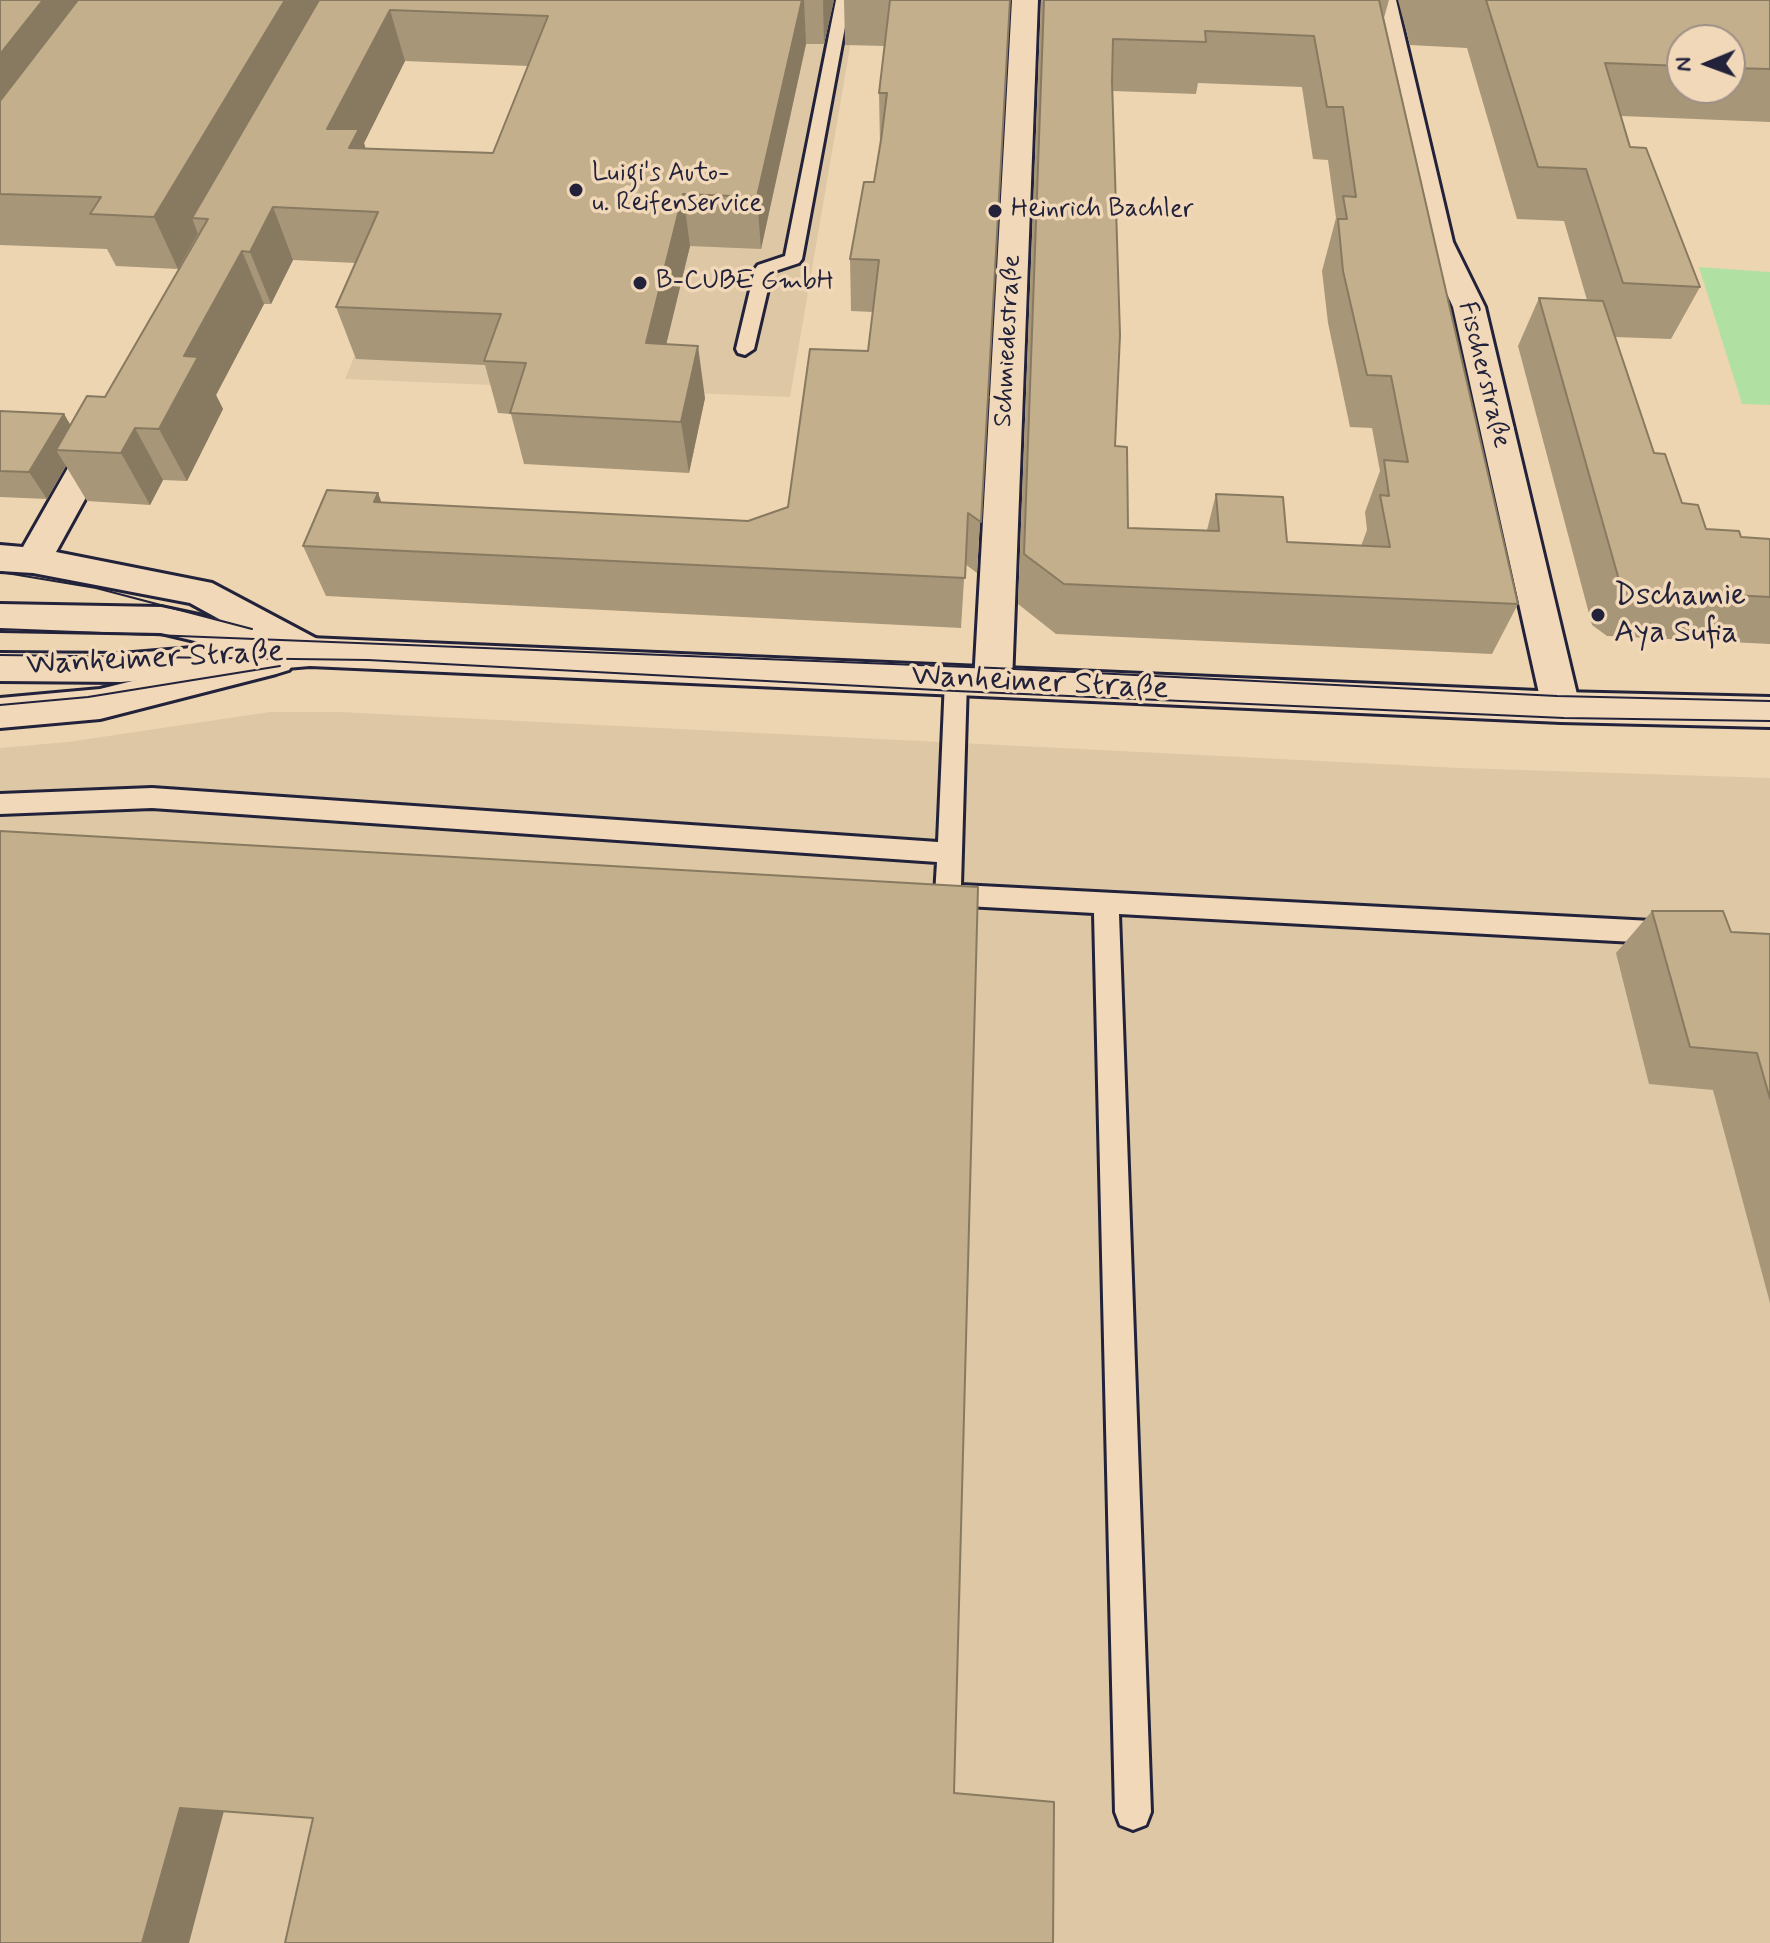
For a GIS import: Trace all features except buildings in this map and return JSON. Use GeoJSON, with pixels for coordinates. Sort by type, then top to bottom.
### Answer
{"type":"FeatureCollection","features":[{"type":"Feature","properties":{"kind":"street","name":"Schmiedestraße"},"geometry":{"type":"LineString","coordinates":[[975,681],[1025,0]]}},
{"type":"Feature","properties":{"kind":"street","name":"Fischerstraße"},"geometry":{"type":"LineString","coordinates":[[1383,0],[1438,242],[1469,307],[1561,707]]}},
{"type":"Feature","properties":{"kind":"street"},"geometry":{"type":"LineString","coordinates":[[16,559],[123,400]]}},
{"type":"Feature","properties":{"kind":"street","name":"Wanheimer Straße"},"geometry":{"type":"LineString","coordinates":[[16,559],[199,592],[310,652]]}},
{"type":"Feature","properties":{"kind":"street","name":"Wanheimer Straße"},"geometry":{"type":"LineString","coordinates":[[0,617],[161,620],[310,652]]}},
{"type":"Feature","properties":{"kind":"street","name":"Wanheimer Straße"},"geometry":{"type":"LineString","coordinates":[[0,713],[100,704],[310,652]]}},
{"type":"Feature","properties":{"kind":"street","name":"Wanheimer Straße"},"geometry":{"type":"LineString","coordinates":[[0,667],[121,668],[310,652],[1561,707],[1770,712]]}},
{"type":"Feature","properties":{"kind":"lane"},"geometry":{"type":"LineString","coordinates":[[745,349],[764,269],[793,259],[843,0]]}},
{"type":"Feature","properties":{"kind":"lane"},"geometry":{"type":"LineString","coordinates":[[975,681],[950,853],[948,895],[1691,934]]}},
{"type":"Feature","properties":{"kind":"lane"},"geometry":{"type":"LineString","coordinates":[[0,804],[152,798],[950,853]]}},
{"type":"Feature","properties":{"kind":"lane"},"geometry":{"type":"LineString","coordinates":[[1106,904],[1133,1812]]}},
{"type":"Feature","properties":{"kind":"shaded area"},"geometry":{"type":"Polygon","coordinates":[[[789,0],[858,0],[790,397],[345,379],[418,202],[789,0]]]}},
{"type":"Feature","properties":{"kind":"shaded area"},"geometry":{"type":"Polygon","coordinates":[[[270,712],[339,712],[1460,768],[1770,778],[1770,1943],[0,1943],[0,748],[68,742],[270,712]]]}},
{"type":"Feature","properties":{"kind":"green space"},"geometry":{"type":"Polygon","coordinates":[[[1699,267],[1770,272],[1770,405],[1742,404],[1699,267]]]}},
{"type":"Feature","properties":{"kind":"tram line"},"geometry":{"type":"LineString","coordinates":[[0,572],[96,588],[252,629]]}},
{"type":"Feature","properties":{"kind":"tram line"},"geometry":{"type":"LineString","coordinates":[[0,629],[994,668],[1557,696],[1770,701]]}},
{"type":"Feature","properties":{"kind":"tram line"},"geometry":{"type":"LineString","coordinates":[[0,655],[368,660],[956,691],[1564,718],[1770,721]]}},
{"type":"Feature","properties":{"kind":"tram line"},"geometry":{"type":"LineString","coordinates":[[0,705],[88,697],[280,666]]}},
{"type":"Feature","properties":{"kind":"place","name":"Luigi's Auto- u. Reifenservice"},"geometry":{"type":"Point","coordinates":[576,190]}},
{"type":"Feature","properties":{"kind":"place","name":"Heinrich Bachler"},"geometry":{"type":"Point","coordinates":[995,211]}},
{"type":"Feature","properties":{"kind":"place","name":"B-CUBE GmbH"},"geometry":{"type":"Point","coordinates":[640,283]}},
{"type":"Feature","properties":{"kind":"place","name":"Dschamie Aya Sufia"},"geometry":{"type":"Point","coordinates":[1598,615]}}]}
